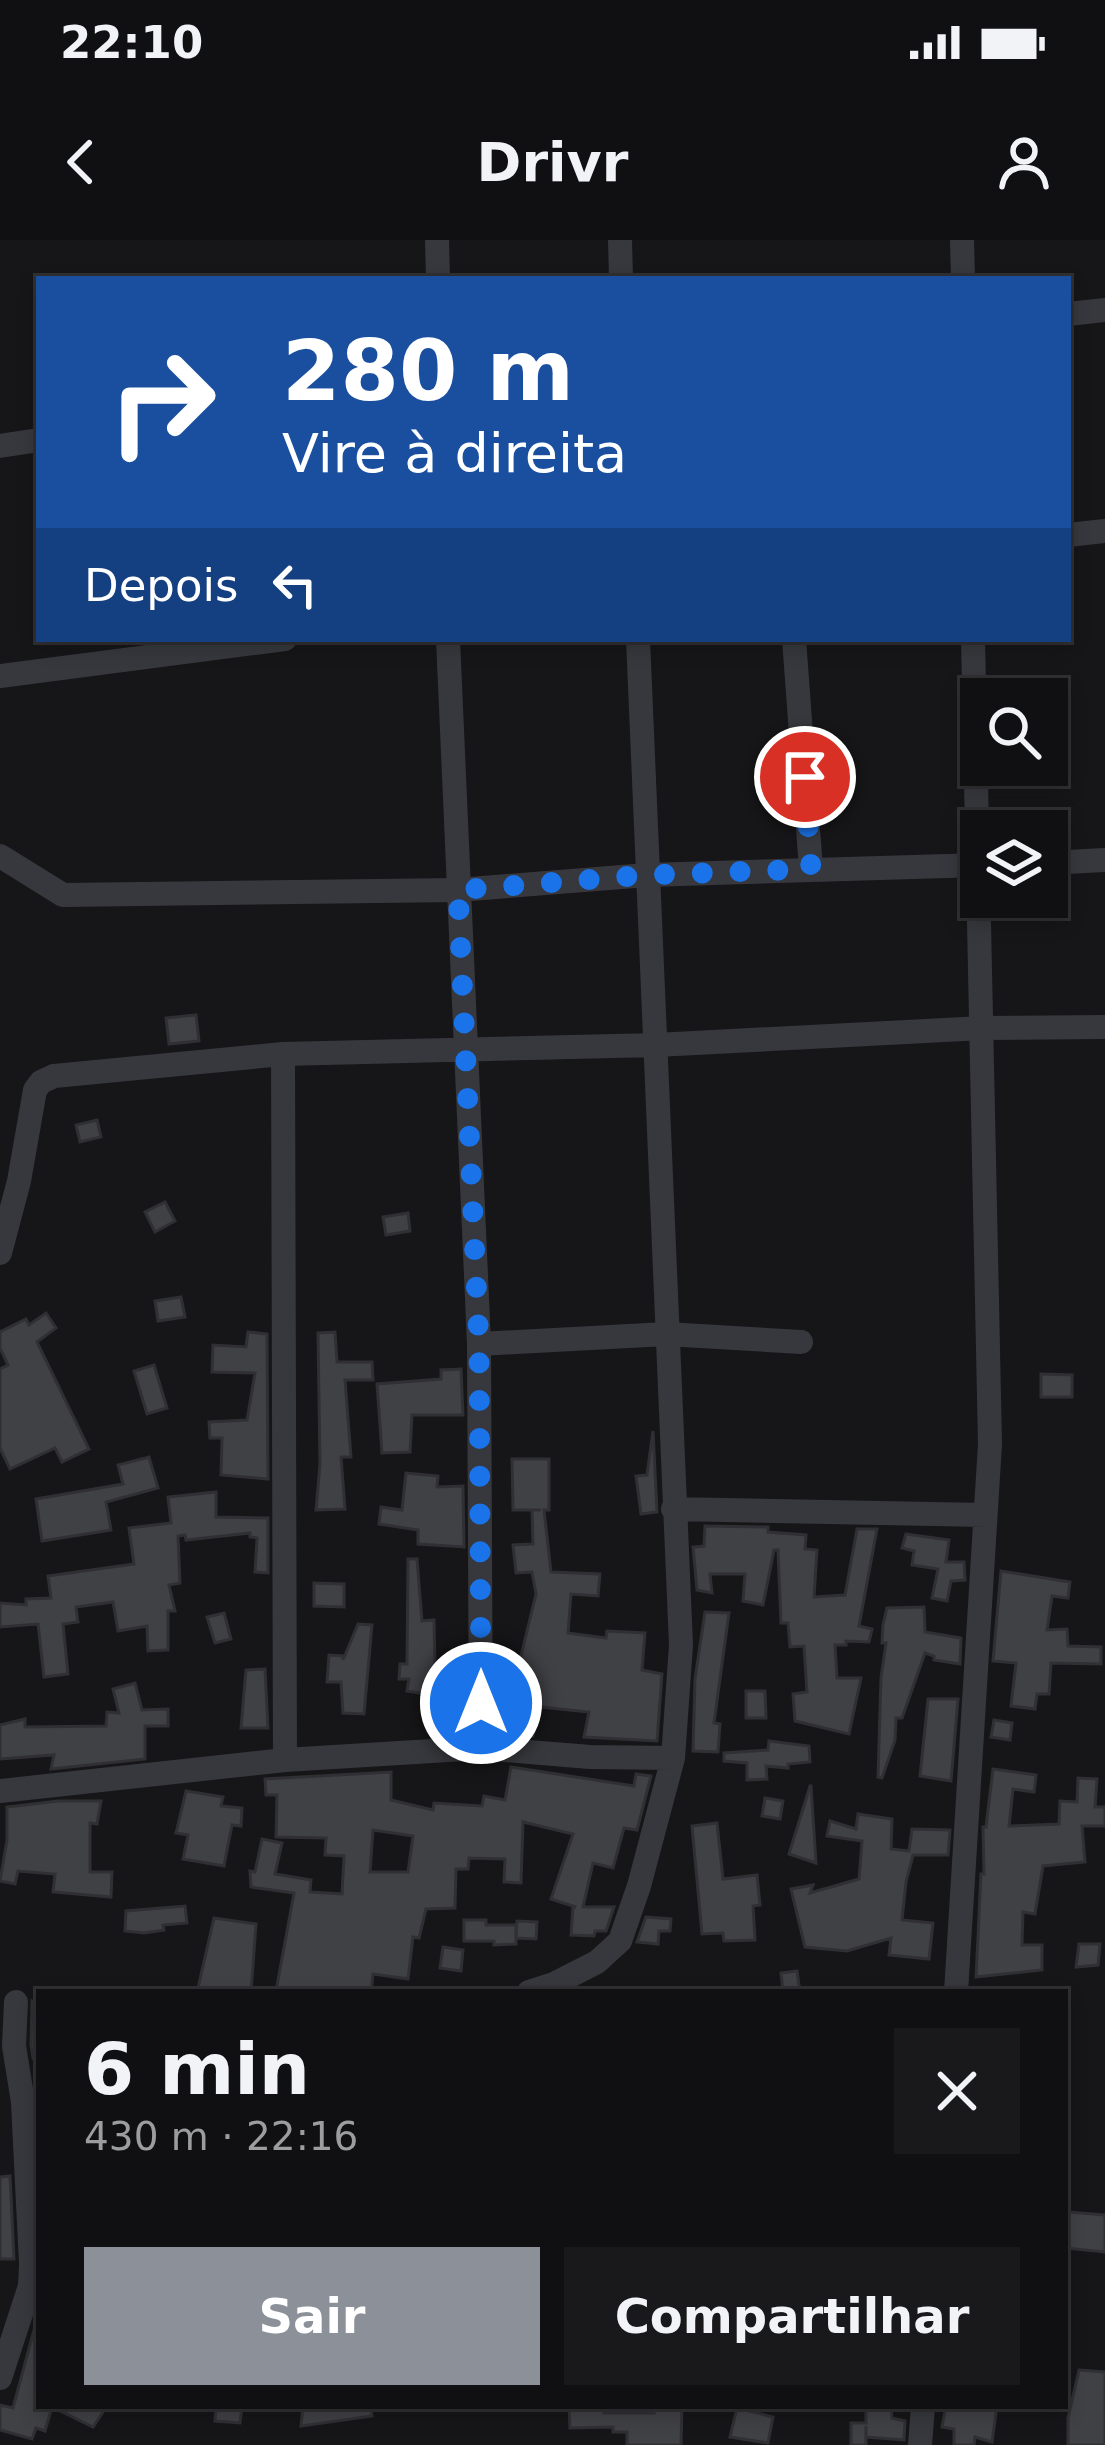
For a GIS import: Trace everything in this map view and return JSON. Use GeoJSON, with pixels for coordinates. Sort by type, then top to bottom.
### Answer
{"type":"FeatureCollection","features":[{"type":"Feature","properties":{"kind":"street"},"geometry":{"type":"LineString","coordinates":[[437,240],[438,276]]}},
{"type":"Feature","properties":{"kind":"street"},"geometry":{"type":"LineString","coordinates":[[620,240],[621,276]]}},
{"type":"Feature","properties":{"kind":"street"},"geometry":{"type":"LineString","coordinates":[[962,240],[963,276]]}},
{"type":"Feature","properties":{"kind":"street"},"geometry":{"type":"LineString","coordinates":[[1071,314],[1105,310]]}},
{"type":"Feature","properties":{"kind":"street"},"geometry":{"type":"LineString","coordinates":[[0,446],[36,440]]}},
{"type":"Feature","properties":{"kind":"street"},"geometry":{"type":"LineString","coordinates":[[1071,535],[1105,531]]}},
{"type":"Feature","properties":{"kind":"street"},"geometry":{"type":"LineString","coordinates":[[0,676],[262,642]]}},
{"type":"Feature","properties":{"kind":"street"},"geometry":{"type":"LineString","coordinates":[[448,642],[479,1344],[481,1748]]}},
{"type":"Feature","properties":{"kind":"street"},"geometry":{"type":"LineString","coordinates":[[536,1989],[597,1962],[620,1941],[673,1758],[681,1646],[638,642]]}},
{"type":"Feature","properties":{"kind":"street"},"geometry":{"type":"LineString","coordinates":[[794,642],[811,869]]}},
{"type":"Feature","properties":{"kind":"street"},"geometry":{"type":"LineString","coordinates":[[973,642],[978,810]]}},
{"type":"Feature","properties":{"kind":"street"},"geometry":{"type":"LineString","coordinates":[[0,856],[63,895],[458,890],[647,875],[960,865]]}},
{"type":"Feature","properties":{"kind":"street"},"geometry":{"type":"LineString","coordinates":[[1068,862],[1105,860]]}},
{"type":"Feature","properties":{"kind":"street"},"geometry":{"type":"LineString","coordinates":[[956,1989],[991,1358],[981,918]]}},
{"type":"Feature","properties":{"kind":"street"},"geometry":{"type":"LineString","coordinates":[[0,1253],[20,1181],[35,1090],[54,1076],[283,1054],[467,1052],[983,1028],[1105,1027]]}},
{"type":"Feature","properties":{"kind":"street"},"geometry":{"type":"LineString","coordinates":[[283,1054],[285,1760]]}},
{"type":"Feature","properties":{"kind":"street"},"geometry":{"type":"LineString","coordinates":[[479,1344],[666,1334],[801,1342]]}},
{"type":"Feature","properties":{"kind":"street"},"geometry":{"type":"LineString","coordinates":[[673,1509],[985,1515]]}},
{"type":"Feature","properties":{"kind":"street"},"geometry":{"type":"LineString","coordinates":[[0,1791],[285,1760],[481,1748],[673,1758]]}},
{"type":"Feature","properties":{"kind":"street"},"geometry":{"type":"LineString","coordinates":[[0,2378],[30,2286],[31,2093],[14,2046],[16,2002]]}},
{"type":"Feature","properties":{"kind":"street"},"geometry":{"type":"LineString","coordinates":[[920,2445],[923,2409]]}},
{"type":"Feature","properties":{"kind":"building"},"geometry":{"type":"Polygon","coordinates":[[[196,1015],[199,1041],[169,1044],[166,1018],[196,1015]]]}},
{"type":"Feature","properties":{"kind":"building"},"geometry":{"type":"Polygon","coordinates":[[[97,1120],[101,1137],[80,1142],[76,1125],[97,1120]]]}},
{"type":"Feature","properties":{"kind":"building"},"geometry":{"type":"Polygon","coordinates":[[[165,1202],[175,1221],[155,1232],[145,1212],[165,1202]]]}},
{"type":"Feature","properties":{"kind":"building"},"geometry":{"type":"Polygon","coordinates":[[[408,1213],[410,1231],[386,1235],[383,1217],[408,1213]]]}},
{"type":"Feature","properties":{"kind":"building"},"geometry":{"type":"Polygon","coordinates":[[[181,1297],[185,1317],[158,1321],[155,1301],[181,1297]]]}},
{"type":"Feature","properties":{"kind":"building"},"geometry":{"type":"Polygon","coordinates":[[[46,1313],[56,1328],[37,1342],[89,1449],[62,1462],[55,1448],[10,1469],[0,1448],[0,1369],[8,1365],[0,1348],[0,1332],[26,1319],[29,1325],[46,1313]]]}},
{"type":"Feature","properties":{"kind":"building"},"geometry":{"type":"Polygon","coordinates":[[[248,1332],[267,1334],[268,1479],[221,1475],[222,1438],[210,1438],[209,1422],[247,1420],[255,1373],[212,1372],[213,1345],[246,1347],[248,1332]]]}},
{"type":"Feature","properties":{"kind":"building"},"geometry":{"type":"Polygon","coordinates":[[[335,1332],[337,1362],[372,1362],[373,1380],[345,1380],[351,1457],[341,1457],[345,1509],[316,1510],[318,1333],[335,1332]]]}},
{"type":"Feature","properties":{"kind":"building"},"geometry":{"type":"Polygon","coordinates":[[[154,1365],[167,1408],[147,1414],[134,1371],[154,1365]]]}},
{"type":"Feature","properties":{"kind":"building"},"geometry":{"type":"Polygon","coordinates":[[[461,1369],[463,1415],[412,1415],[410,1452],[382,1453],[377,1384],[441,1379],[441,1370],[461,1369]]]}},
{"type":"Feature","properties":{"kind":"building"},"geometry":{"type":"Polygon","coordinates":[[[1041,1374],[1072,1375],[1072,1397],[1041,1397],[1041,1374]]]}},
{"type":"Feature","properties":{"kind":"building"},"geometry":{"type":"Polygon","coordinates":[[[653,1431],[657,1512],[641,1514],[636,1476],[647,1475],[653,1431]]]}},
{"type":"Feature","properties":{"kind":"building"},"geometry":{"type":"Polygon","coordinates":[[[149,1457],[158,1488],[106,1502],[111,1530],[42,1541],[36,1499],[123,1484],[118,1465],[149,1457]]]}},
{"type":"Feature","properties":{"kind":"building"},"geometry":{"type":"Polygon","coordinates":[[[512,1459],[549,1459],[549,1510],[544,1510],[551,1572],[600,1574],[598,1596],[571,1594],[568,1633],[606,1638],[607,1631],[645,1633],[642,1670],[662,1674],[657,1741],[584,1737],[589,1712],[540,1707],[533,1736],[516,1734],[523,1706],[509,1705],[536,1594],[532,1572],[516,1573],[513,1545],[533,1544],[532,1510],[513,1510],[512,1459]]]}},
{"type":"Feature","properties":{"kind":"building"},"geometry":{"type":"Polygon","coordinates":[[[406,1473],[438,1476],[437,1487],[463,1486],[464,1547],[418,1544],[418,1530],[379,1524],[381,1507],[402,1510],[406,1473]]]}},
{"type":"Feature","properties":{"kind":"building"},"geometry":{"type":"Polygon","coordinates":[[[216,1492],[216,1517],[268,1518],[268,1573],[255,1572],[257,1538],[250,1533],[186,1540],[185,1535],[178,1536],[180,1583],[169,1585],[175,1611],[168,1611],[168,1650],[148,1651],[147,1626],[118,1631],[113,1602],[76,1607],[78,1622],[63,1624],[68,1674],[44,1677],[38,1624],[0,1627],[0,1603],[26,1605],[26,1599],[51,1598],[48,1576],[134,1564],[129,1528],[171,1523],[168,1497],[216,1492]]]}},
{"type":"Feature","properties":{"kind":"building"},"geometry":{"type":"Polygon","coordinates":[[[705,1526],[768,1527],[768,1532],[806,1535],[805,1549],[817,1550],[814,1597],[845,1595],[857,1529],[877,1529],[859,1626],[872,1629],[869,1642],[835,1645],[837,1678],[861,1678],[849,1734],[795,1721],[793,1694],[807,1692],[804,1646],[790,1647],[788,1623],[781,1623],[778,1550],[774,1550],[763,1605],[743,1601],[745,1574],[710,1574],[712,1593],[697,1590],[693,1547],[704,1546],[705,1526]]]}},
{"type":"Feature","properties":{"kind":"building"},"geometry":{"type":"Polygon","coordinates":[[[906,1534],[949,1540],[946,1562],[964,1562],[965,1580],[951,1581],[947,1601],[932,1598],[938,1569],[912,1565],[914,1551],[902,1548],[906,1534]]]}},
{"type":"Feature","properties":{"kind":"building"},"geometry":{"type":"Polygon","coordinates":[[[408,1559],[417,1559],[422,1621],[434,1620],[435,1670],[448,1671],[449,1658],[464,1659],[464,1710],[454,1707],[456,1699],[407,1691],[409,1679],[399,1679],[400,1664],[407,1664],[408,1559]]]}},
{"type":"Feature","properties":{"kind":"building"},"geometry":{"type":"Polygon","coordinates":[[[1001,1571],[1070,1582],[1068,1598],[1052,1596],[1047,1630],[1067,1629],[1068,1646],[1101,1647],[1101,1664],[1051,1663],[1049,1694],[1037,1694],[1035,1709],[1011,1706],[1016,1663],[993,1661],[1001,1571]]]}},
{"type":"Feature","properties":{"kind":"building"},"geometry":{"type":"Polygon","coordinates":[[[314,1583],[344,1584],[344,1607],[314,1606],[314,1583]]]}},
{"type":"Feature","properties":{"kind":"building"},"geometry":{"type":"Polygon","coordinates":[[[924,1607],[925,1632],[961,1638],[960,1664],[934,1660],[925,1653],[902,1718],[896,1718],[895,1740],[882,1778],[878,1777],[887,1608],[924,1607]]]}},
{"type":"Feature","properties":{"kind":"building"},"geometry":{"type":"Polygon","coordinates":[[[705,1612],[729,1613],[714,1723],[720,1724],[718,1752],[693,1751],[695,1679],[705,1612]]]}},
{"type":"Feature","properties":{"kind":"building"},"geometry":{"type":"Polygon","coordinates":[[[224,1613],[231,1639],[215,1643],[207,1617],[224,1613]]]}},
{"type":"Feature","properties":{"kind":"building"},"geometry":{"type":"Polygon","coordinates":[[[358,1624],[372,1625],[364,1714],[343,1713],[341,1682],[327,1682],[329,1655],[343,1656],[343,1660],[358,1624]]]}},
{"type":"Feature","properties":{"kind":"building"},"geometry":{"type":"Polygon","coordinates":[[[265,1669],[268,1728],[241,1728],[246,1670],[265,1669]]]}},
{"type":"Feature","properties":{"kind":"building"},"geometry":{"type":"Polygon","coordinates":[[[135,1683],[142,1710],[168,1709],[168,1726],[145,1726],[145,1759],[51,1769],[54,1755],[0,1759],[0,1725],[25,1719],[25,1727],[106,1726],[107,1712],[119,1713],[113,1689],[135,1683]]]}},
{"type":"Feature","properties":{"kind":"building"},"geometry":{"type":"Polygon","coordinates":[[[746,1691],[765,1691],[766,1718],[746,1718],[746,1691]]]}},
{"type":"Feature","properties":{"kind":"building"},"geometry":{"type":"Polygon","coordinates":[[[928,1699],[958,1699],[951,1781],[920,1776],[928,1699]]]}},
{"type":"Feature","properties":{"kind":"building"},"geometry":{"type":"Polygon","coordinates":[[[994,1720],[1012,1723],[1010,1740],[991,1737],[994,1720]]]}},
{"type":"Feature","properties":{"kind":"building"},"geometry":{"type":"Polygon","coordinates":[[[769,1741],[809,1746],[810,1762],[788,1764],[788,1768],[766,1766],[767,1779],[747,1780],[747,1763],[724,1761],[724,1753],[768,1750],[769,1741]]]}},
{"type":"Feature","properties":{"kind":"building"},"geometry":{"type":"Polygon","coordinates":[[[511,1767],[634,1786],[636,1774],[651,1776],[637,1830],[624,1828],[613,1868],[593,1863],[583,1907],[614,1907],[606,1931],[595,1931],[594,1936],[571,1935],[576,1907],[551,1899],[573,1834],[523,1822],[521,1883],[504,1882],[505,1859],[469,1858],[468,1869],[456,1869],[455,1908],[426,1909],[419,1938],[413,1937],[408,1979],[373,1974],[371,1989],[276,1989],[294,1893],[251,1887],[250,1871],[255,1872],[262,1839],[282,1843],[275,1874],[311,1880],[310,1892],[342,1894],[344,1856],[325,1855],[326,1838],[276,1837],[277,1795],[266,1795],[265,1779],[391,1772],[391,1800],[433,1810],[434,1803],[482,1806],[484,1796],[505,1800],[511,1767]],[[373,1830],[370,1872],[408,1872],[413,1836],[373,1830]]]}},
{"type":"Feature","properties":{"kind":"building"},"geometry":{"type":"Polygon","coordinates":[[[993,1769],[1036,1775],[1034,1792],[1013,1789],[1009,1826],[1059,1824],[1060,1801],[1077,1802],[1078,1778],[1097,1779],[1095,1807],[1105,1807],[1105,1826],[1082,1826],[1085,1862],[1043,1866],[1035,1914],[1023,1912],[1022,1945],[1042,1945],[1042,1970],[976,1977],[983,1827],[993,1769]]]}},
{"type":"Feature","properties":{"kind":"building"},"geometry":{"type":"Polygon","coordinates":[[[811,1786],[816,1863],[789,1854],[811,1786]]]}},
{"type":"Feature","properties":{"kind":"building"},"geometry":{"type":"Polygon","coordinates":[[[186,1791],[223,1797],[221,1806],[242,1808],[241,1826],[232,1825],[224,1866],[183,1859],[188,1835],[176,1833],[186,1791]]]}},
{"type":"Feature","properties":{"kind":"building"},"geometry":{"type":"Polygon","coordinates":[[[765,1798],[783,1801],[780,1819],[762,1816],[765,1798]]]}},
{"type":"Feature","properties":{"kind":"building"},"geometry":{"type":"Polygon","coordinates":[[[101,1801],[97,1824],[90,1823],[90,1872],[112,1872],[111,1897],[53,1892],[55,1874],[18,1871],[15,1884],[0,1881],[7,1807],[101,1801]]]}},
{"type":"Feature","properties":{"kind":"building"},"geometry":{"type":"Polygon","coordinates":[[[858,1814],[892,1819],[891,1849],[909,1851],[912,1829],[950,1830],[948,1855],[913,1855],[906,1882],[902,1920],[933,1923],[929,1959],[889,1955],[891,1938],[847,1951],[805,1947],[791,1889],[813,1885],[810,1893],[859,1879],[862,1841],[827,1836],[830,1821],[856,1829],[858,1814]]]}},
{"type":"Feature","properties":{"kind":"building"},"geometry":{"type":"Polygon","coordinates":[[[717,1823],[723,1879],[757,1875],[760,1905],[753,1906],[755,1940],[724,1941],[723,1933],[702,1934],[692,1826],[717,1823]]]}},
{"type":"Feature","properties":{"kind":"building"},"geometry":{"type":"Polygon","coordinates":[[[185,1906],[187,1923],[144,1933],[125,1931],[126,1911],[185,1906]]]}},
{"type":"Feature","properties":{"kind":"building"},"geometry":{"type":"Polygon","coordinates":[[[646,1917],[671,1919],[670,1931],[659,1931],[658,1944],[637,1942],[646,1917]]]}},
{"type":"Feature","properties":{"kind":"building"},"geometry":{"type":"Polygon","coordinates":[[[214,1918],[256,1924],[251,1989],[198,1988],[214,1918]]]}},
{"type":"Feature","properties":{"kind":"building"},"geometry":{"type":"Polygon","coordinates":[[[464,1920],[516,1925],[516,1937],[517,1921],[537,1922],[536,1939],[516,1938],[516,1944],[494,1945],[494,1941],[464,1941],[464,1920]]]}},
{"type":"Feature","properties":{"kind":"building"},"geometry":{"type":"Polygon","coordinates":[[[1079,1944],[1100,1944],[1098,1965],[1076,1967],[1079,1944]]]}},
{"type":"Feature","properties":{"kind":"building"},"geometry":{"type":"Polygon","coordinates":[[[443,1947],[463,1950],[461,1971],[440,1968],[443,1947]]]}},
{"type":"Feature","properties":{"kind":"building"},"geometry":{"type":"Polygon","coordinates":[[[797,1971],[800,1989],[783,1989],[781,1973],[797,1971]]]}},
{"type":"Feature","properties":{"kind":"building"},"geometry":{"type":"Polygon","coordinates":[[[32,2001],[36,2002],[36,2058],[31,2045],[32,2001]]]}},
{"type":"Feature","properties":{"kind":"building"},"geometry":{"type":"Polygon","coordinates":[[[10,2176],[14,2259],[0,2259],[0,2177],[10,2176]]]}},
{"type":"Feature","properties":{"kind":"building"},"geometry":{"type":"Polygon","coordinates":[[[1068,2212],[1105,2215],[1105,2252],[1068,2248],[1068,2212]]]}},
{"type":"Feature","properties":{"kind":"building"},"geometry":{"type":"Polygon","coordinates":[[[36,2323],[36,2409],[51,2409],[45,2431],[36,2428],[32,2439],[0,2430],[0,2405],[13,2408],[36,2323]]]}},
{"type":"Feature","properties":{"kind":"building"},"geometry":{"type":"Polygon","coordinates":[[[1079,2370],[1105,2372],[1105,2445],[1068,2445],[1068,2418],[1079,2370]]]}},
{"type":"Feature","properties":{"kind":"building"},"geometry":{"type":"Polygon","coordinates":[[[56,2409],[105,2409],[93,2427],[56,2409]]]}},
{"type":"Feature","properties":{"kind":"building"},"geometry":{"type":"Polygon","coordinates":[[[216,2409],[242,2409],[240,2423],[215,2421],[216,2409]]]}},
{"type":"Feature","properties":{"kind":"building"},"geometry":{"type":"Polygon","coordinates":[[[303,2409],[371,2409],[372,2416],[301,2426],[303,2409]]]}},
{"type":"Feature","properties":{"kind":"building"},"geometry":{"type":"Polygon","coordinates":[[[569,2409],[654,2413],[654,2409],[682,2409],[681,2445],[627,2445],[627,2432],[613,2432],[613,2427],[570,2428],[569,2409]]]}},
{"type":"Feature","properties":{"kind":"building"},"geometry":{"type":"Polygon","coordinates":[[[737,2409],[773,2417],[768,2443],[730,2437],[737,2409]]]}},
{"type":"Feature","properties":{"kind":"building"},"geometry":{"type":"Polygon","coordinates":[[[866,2409],[891,2409],[892,2418],[905,2421],[904,2440],[866,2437],[866,2445],[851,2445],[851,2423],[866,2423],[866,2409]]]}},
{"type":"Feature","properties":{"kind":"building"},"geometry":{"type":"Polygon","coordinates":[[[945,2409],[997,2409],[992,2442],[975,2437],[974,2445],[954,2445],[954,2429],[942,2427],[945,2409]]]}},
{"type":"Feature","properties":{"kind":"route"},"geometry":{"type":"LineString","coordinates":[[481,1703],[479,1344],[458,890],[647,875],[811,869],[805,777]]}}]}
